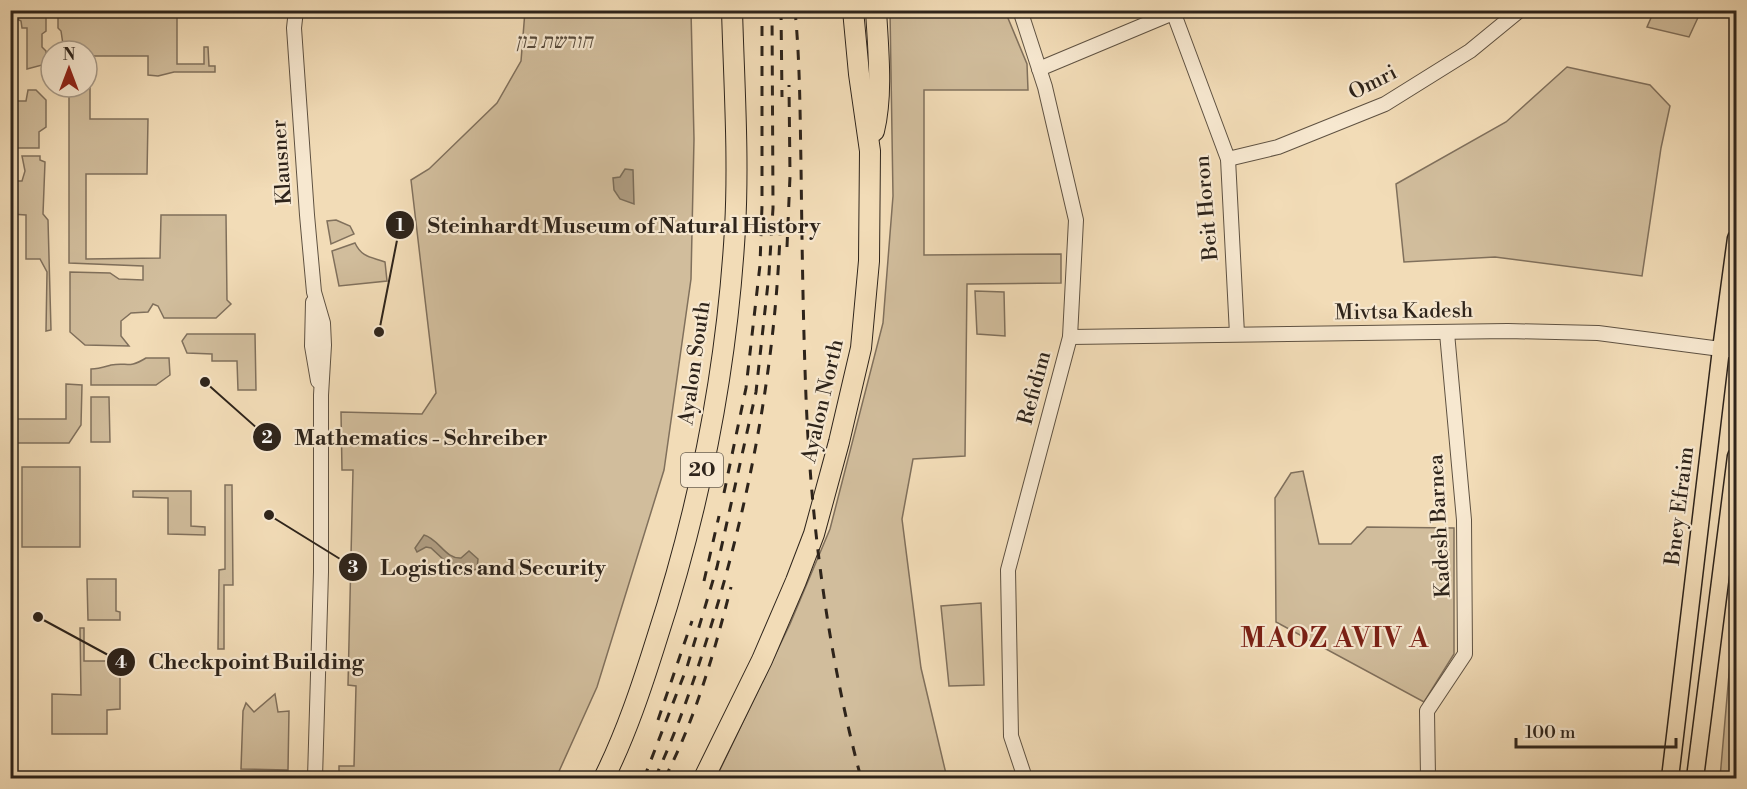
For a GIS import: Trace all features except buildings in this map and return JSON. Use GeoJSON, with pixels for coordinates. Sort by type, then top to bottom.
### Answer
{"type":"FeatureCollection","features":[{"type":"Feature","properties":{"kind":"highway"},"geometry":{"type":"LineString","coordinates":[[725,10],[737,148]]}},
{"type":"Feature","properties":{"kind":"highway","name":"Ayalon South"},"geometry":{"type":"LineString","coordinates":[[604,778],[625,731],[662,626],[687,536],[714,406],[730,286],[735,228],[737,148],[732,10]]}},
{"type":"Feature","properties":{"kind":"highway","name":"Ayalon North"},"geometry":{"type":"LineString","coordinates":[[704,778],[762,660],[796,581],[819,519],[848,410],[865,321],[869,261],[870,151],[853,10]]}},
{"type":"Feature","properties":{"kind":"highway"},"geometry":{"type":"LineString","coordinates":[[870,151],[877,120],[876,10]]}},
{"type":"Feature","properties":{"kind":"main road","name":"Bney Efraim"},"geometry":{"type":"LineString","coordinates":[[1670,778],[1729,350],[1737,238]]}},
{"type":"Feature","properties":{"kind":"main road"},"geometry":{"type":"LineString","coordinates":[[1695,778],[1737,456]]}},
{"type":"Feature","properties":{"kind":"street","name":"Klausner"},"geometry":{"type":"LineString","coordinates":[[289,10],[294,28]]}},
{"type":"Feature","properties":{"kind":"street","name":"Klausner"},"geometry":{"type":"LineString","coordinates":[[296,10],[294,28],[302,157],[314,291],[311,325],[313,362],[321,394],[321,572],[315,778]]}},
{"type":"Feature","properties":{"kind":"street","name":"Refidim"},"geometry":{"type":"LineString","coordinates":[[1020,10],[1039,69],[1076,220],[1070,337],[1008,570],[1011,736],[1025,778]]}},
{"type":"Feature","properties":{"kind":"street","name":"Omri"},"geometry":{"type":"LineString","coordinates":[[1228,159],[1278,147],[1385,104],[1470,51],[1520,10]]}},
{"type":"Feature","properties":{"kind":"street"},"geometry":{"type":"LineString","coordinates":[[1039,69],[1177,12]]}},
{"type":"Feature","properties":{"kind":"street","name":"Beit Horon"},"geometry":{"type":"LineString","coordinates":[[1177,12],[1228,159],[1237,334]]}},
{"type":"Feature","properties":{"kind":"street","name":"Kadesh Barnea"},"geometry":{"type":"LineString","coordinates":[[1428,778],[1427,711],[1465,654],[1464,520],[1447,333]]}},
{"type":"Feature","properties":{"kind":"street","name":"Mivtsa Kadesh"},"geometry":{"type":"LineString","coordinates":[[1070,337],[1598,333],[1729,350]]}},
{"type":"Feature","properties":{"kind":"green space"},"geometry":{"type":"Polygon","coordinates":[[[1654,10],[1701,11],[1689,37],[1647,27],[1654,10]]]}},
{"type":"Feature","properties":{"kind":"green space"},"geometry":{"type":"Polygon","coordinates":[[[12,11],[46,11],[46,31],[42,34],[42,39],[39,39],[39,66],[27,69],[27,28],[22,28],[21,21],[12,11]]]}},
{"type":"Feature","properties":{"kind":"green space"},"geometry":{"type":"Polygon","coordinates":[[[58,11],[177,11],[177,64],[204,64],[204,47],[208,47],[209,66],[215,66],[215,72],[174,72],[158,76],[148,75],[148,56],[99,56],[99,39],[62,39],[58,28],[58,11]]]}},
{"type":"Feature","properties":{"kind":"green space","name":"חורשת בון"},"geometry":{"type":"Polygon","coordinates":[[[525,11],[691,11],[694,139],[691,279],[664,470],[597,687],[556,778],[339,778],[339,766],[354,766],[356,686],[348,685],[353,470],[342,470],[341,412],[422,414],[436,393],[411,180],[429,169],[497,103],[521,61],[525,11]]]}},
{"type":"Feature","properties":{"kind":"green space"},"geometry":{"type":"Polygon","coordinates":[[[890,11],[1005,11],[1027,64],[1028,90],[924,90],[924,255],[1061,254],[1061,283],[967,284],[965,456],[913,459],[902,519],[921,668],[947,778],[716,778],[790,624],[830,529],[883,323],[893,196],[890,11]]]}},
{"type":"Feature","properties":{"kind":"green space"},"geometry":{"type":"Polygon","coordinates":[[[1567,67],[1650,85],[1670,106],[1661,148],[1642,276],[1495,257],[1404,262],[1396,184],[1506,122],[1567,67]]]}},
{"type":"Feature","properties":{"kind":"green space"},"geometry":{"type":"Polygon","coordinates":[[[28,90],[36,90],[39,93],[39,99],[46,100],[46,127],[39,132],[39,148],[17,148],[17,129],[11,128],[11,98],[15,98],[15,101],[26,101],[28,90]]]}},
{"type":"Feature","properties":{"kind":"green space"},"geometry":{"type":"Polygon","coordinates":[[[69,99],[90,99],[90,119],[148,119],[147,174],[86,174],[86,259],[160,258],[161,215],[226,215],[227,300],[231,304],[216,318],[164,318],[158,306],[153,304],[148,312],[131,313],[121,321],[121,336],[129,346],[85,345],[70,332],[70,272],[110,273],[119,279],[143,280],[143,266],[69,263],[69,99]]]}},
{"type":"Feature","properties":{"kind":"green space"},"geometry":{"type":"Polygon","coordinates":[[[22,156],[40,156],[40,160],[45,162],[43,214],[48,220],[51,330],[46,331],[47,272],[40,259],[26,259],[26,215],[11,214],[11,181],[22,181],[25,171],[22,156]]]}},
{"type":"Feature","properties":{"kind":"green space"},"geometry":{"type":"Polygon","coordinates":[[[336,220],[350,226],[354,234],[331,244],[327,221],[336,220]]]}},
{"type":"Feature","properties":{"kind":"green space"},"geometry":{"type":"Polygon","coordinates":[[[355,243],[364,254],[385,262],[387,281],[339,286],[332,251],[355,243]]]}},
{"type":"Feature","properties":{"kind":"green space"},"geometry":{"type":"Polygon","coordinates":[[[975,291],[1004,292],[1005,336],[977,334],[975,291]]]}},
{"type":"Feature","properties":{"kind":"green space"},"geometry":{"type":"Polygon","coordinates":[[[187,334],[255,334],[256,390],[238,390],[237,361],[212,361],[212,354],[187,353],[182,341],[187,334]]]}},
{"type":"Feature","properties":{"kind":"green space"},"geometry":{"type":"Polygon","coordinates":[[[146,358],[169,358],[170,375],[156,385],[91,385],[91,369],[131,364],[146,358]]]}},
{"type":"Feature","properties":{"kind":"green space"},"geometry":{"type":"Polygon","coordinates":[[[66,384],[82,385],[81,425],[69,443],[11,443],[11,419],[66,419],[66,384]]]}},
{"type":"Feature","properties":{"kind":"green space"},"geometry":{"type":"Polygon","coordinates":[[[91,397],[109,397],[110,442],[91,442],[91,397]]]}},
{"type":"Feature","properties":{"kind":"green space"},"geometry":{"type":"Polygon","coordinates":[[[22,467],[80,467],[80,547],[22,547],[22,467]]]}},
{"type":"Feature","properties":{"kind":"green space"},"geometry":{"type":"Polygon","coordinates":[[[1303,471],[1319,544],[1351,544],[1367,527],[1454,528],[1454,654],[1424,702],[1276,622],[1275,498],[1291,473],[1303,471]]]}},
{"type":"Feature","properties":{"kind":"green space"},"geometry":{"type":"Polygon","coordinates":[[[225,485],[232,485],[233,585],[224,585],[224,649],[218,649],[219,570],[225,569],[225,485]]]}},
{"type":"Feature","properties":{"kind":"green space"},"geometry":{"type":"Polygon","coordinates":[[[133,491],[191,491],[191,526],[205,527],[205,535],[168,534],[168,498],[133,497],[133,491]]]}},
{"type":"Feature","properties":{"kind":"green space"},"geometry":{"type":"Polygon","coordinates":[[[87,579],[116,579],[116,611],[120,612],[120,620],[88,620],[87,579]]]}},
{"type":"Feature","properties":{"kind":"green space"},"geometry":{"type":"Polygon","coordinates":[[[1736,594],[1736,778],[1720,778],[1736,594]]]}},
{"type":"Feature","properties":{"kind":"green space"},"geometry":{"type":"Polygon","coordinates":[[[981,603],[984,685],[949,686],[941,606],[981,603]]]}},
{"type":"Feature","properties":{"kind":"green space"},"geometry":{"type":"Polygon","coordinates":[[[80,628],[84,628],[84,661],[120,661],[120,709],[107,710],[107,734],[52,734],[52,694],[81,695],[80,628]]]}},
{"type":"Feature","properties":{"kind":"green space"},"geometry":{"type":"Polygon","coordinates":[[[275,694],[278,712],[289,711],[288,770],[241,769],[243,711],[246,703],[254,712],[275,694]]]}},
{"type":"Feature","properties":{"kind":"shaded area"},"geometry":{"type":"Polygon","coordinates":[[[625,169],[633,170],[634,204],[620,199],[614,190],[613,178],[620,177],[625,169]]]}},
{"type":"Feature","properties":{"kind":"shaded area"},"geometry":{"type":"Polygon","coordinates":[[[424,535],[455,557],[461,558],[469,551],[478,559],[477,569],[459,574],[431,548],[426,547],[417,552],[415,548],[424,535]]]}},
{"type":"Feature","properties":{"kind":"railway"},"geometry":{"type":"LineString","coordinates":[[724,493],[746,388],[760,265],[762,10]]}},
{"type":"Feature","properties":{"kind":"railway"},"geometry":{"type":"LineString","coordinates":[[644,778],[687,667],[717,567],[756,392],[769,274],[773,208],[772,10]]}},
{"type":"Feature","properties":{"kind":"railway"},"geometry":{"type":"LineString","coordinates":[[781,10],[782,97]]}},
{"type":"Feature","properties":{"kind":"railway"},"geometry":{"type":"LineString","coordinates":[[795,10],[800,88],[805,368],[812,493],[830,637],[849,732],[861,778]]}},
{"type":"Feature","properties":{"kind":"railway"},"geometry":{"type":"LineString","coordinates":[[787,247],[790,176],[789,85]]}},
{"type":"Feature","properties":{"kind":"railway"},"geometry":{"type":"LineString","coordinates":[[655,778],[682,714],[697,670],[731,558],[742,512],[767,375],[780,235]]}},
{"type":"Feature","properties":{"kind":"railway"},"geometry":{"type":"LineString","coordinates":[[704,581],[719,516]]}},
{"type":"Feature","properties":{"kind":"railway"},"geometry":{"type":"LineString","coordinates":[[665,778],[686,732],[703,684],[731,587]]}},
{"type":"Feature","properties":{"kind":"railway"},"geometry":{"type":"LineString","coordinates":[[658,720],[692,621]]}},
{"type":"Feature","properties":{"kind":"place","name":"Steinhardt Museum of Natural History"},"geometry":{"type":"Point","coordinates":[379,332]}},
{"type":"Feature","properties":{"kind":"place","name":"Mathematics - Schreiber"},"geometry":{"type":"Point","coordinates":[205,382]}},
{"type":"Feature","properties":{"kind":"place","name":"Logistics and Security"},"geometry":{"type":"Point","coordinates":[269,515]}},
{"type":"Feature","properties":{"kind":"place","name":"Checkpoint Building"},"geometry":{"type":"Point","coordinates":[38,617]}},
{"type":"Feature","properties":{"kind":"district","name":"MAOZ AVIV A"},"geometry":{"type":"Point","coordinates":[1335,639]}}]}
